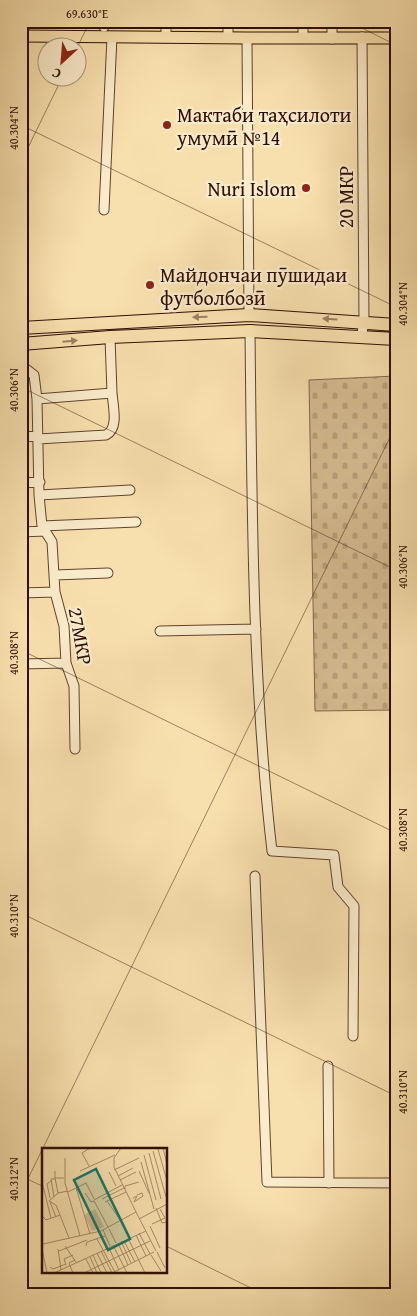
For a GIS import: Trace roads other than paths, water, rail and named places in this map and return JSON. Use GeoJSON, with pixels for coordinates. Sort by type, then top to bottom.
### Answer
{"type":"FeatureCollection","features":[{"type":"Feature","properties":{"kind":"highway"},"geometry":{"type":"LineString","coordinates":[[21,328],[249,315],[396,325]]}},
{"type":"Feature","properties":{"kind":"highway"},"geometry":{"type":"LineString","coordinates":[[21,344],[110,337],[250,331],[396,339]]}},
{"type":"Feature","properties":{"kind":"main road"},"geometry":{"type":"LineString","coordinates":[[23,36],[112,40],[166,37],[396,38]]}},
{"type":"Feature","properties":{"kind":"street"},"geometry":{"type":"LineString","coordinates":[[23,36],[24,21]]}},
{"type":"Feature","properties":{"kind":"street"},"geometry":{"type":"LineString","coordinates":[[166,21],[166,37]]}},
{"type":"Feature","properties":{"kind":"street"},"geometry":{"type":"LineString","coordinates":[[228,21],[228,38]]}},
{"type":"Feature","properties":{"kind":"street"},"geometry":{"type":"LineString","coordinates":[[303,21],[303,38]]}},
{"type":"Feature","properties":{"kind":"street"},"geometry":{"type":"LineString","coordinates":[[332,21],[332,38]]}},
{"type":"Feature","properties":{"kind":"street"},"geometry":{"type":"LineString","coordinates":[[247,38],[249,315]]}},
{"type":"Feature","properties":{"kind":"street","name":"20 МКР"},"geometry":{"type":"LineString","coordinates":[[361,338],[364,322],[362,39]]}},
{"type":"Feature","properties":{"kind":"street"},"geometry":{"type":"LineString","coordinates":[[104,210],[112,40]]}},
{"type":"Feature","properties":{"kind":"street"},"geometry":{"type":"LineString","coordinates":[[250,331],[252,515],[260,726],[272,852],[334,855],[338,887],[354,906],[353,1036]]}},
{"type":"Feature","properties":{"kind":"street"},"geometry":{"type":"LineString","coordinates":[[21,437],[106,435],[110,433],[114,425],[110,337]]}},
{"type":"Feature","properties":{"kind":"street","name":"27МКР"},"geometry":{"type":"LineString","coordinates":[[21,365],[34,375],[37,399],[39,495],[44,529],[52,542],[55,592],[64,626],[66,663],[74,686],[74,749]]}},
{"type":"Feature","properties":{"kind":"street"},"geometry":{"type":"LineString","coordinates":[[37,399],[112,393]]}},
{"type":"Feature","properties":{"kind":"street"},"geometry":{"type":"LineString","coordinates":[[21,483],[40,482]]}},
{"type":"Feature","properties":{"kind":"street"},"geometry":{"type":"LineString","coordinates":[[39,495],[130,490]]}},
{"type":"Feature","properties":{"kind":"street"},"geometry":{"type":"LineString","coordinates":[[21,532],[136,522]]}},
{"type":"Feature","properties":{"kind":"street"},"geometry":{"type":"LineString","coordinates":[[54,574],[108,573]]}},
{"type":"Feature","properties":{"kind":"street","name":"27МКР"},"geometry":{"type":"LineString","coordinates":[[21,594],[55,592]]}},
{"type":"Feature","properties":{"kind":"street"},"geometry":{"type":"LineString","coordinates":[[160,631],[256,629]]}},
{"type":"Feature","properties":{"kind":"street"},"geometry":{"type":"LineString","coordinates":[[21,664],[66,663]]}},
{"type":"Feature","properties":{"kind":"street"},"geometry":{"type":"LineString","coordinates":[[255,876],[267,1182],[396,1183]]}},
{"type":"Feature","properties":{"kind":"street"},"geometry":{"type":"LineString","coordinates":[[328,1066],[329,1182]]}},
{"type":"Feature","properties":{"kind":"place","name":"Мактаби таҳсилоти умумӣ №14"},"geometry":{"type":"Point","coordinates":[167,125]}},
{"type":"Feature","properties":{"kind":"place","name":"Nuri Islom"},"geometry":{"type":"Point","coordinates":[306,188]}},
{"type":"Feature","properties":{"kind":"place","name":"Майдончаи пӯшидаи футболбозӣ"},"geometry":{"type":"Point","coordinates":[150,285]}}]}
